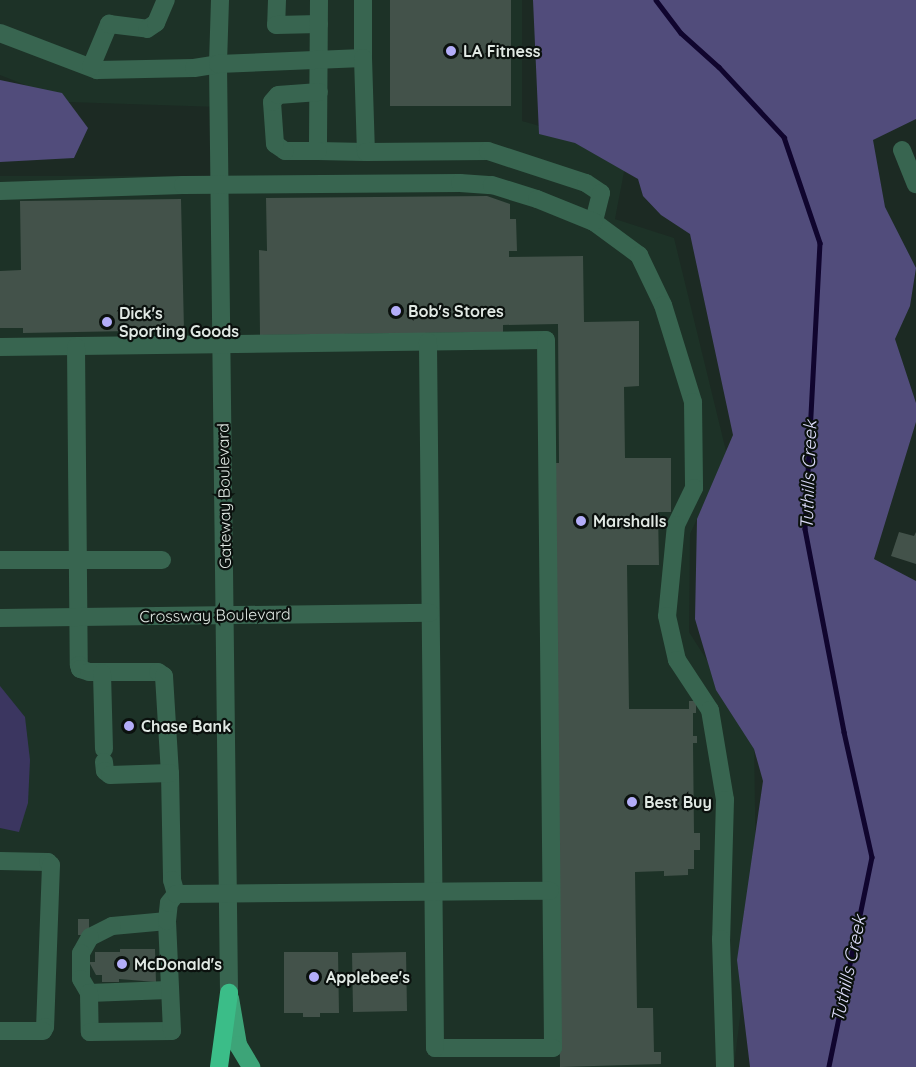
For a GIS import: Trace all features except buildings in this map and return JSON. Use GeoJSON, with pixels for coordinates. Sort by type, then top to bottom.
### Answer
{"type":"FeatureCollection","features":[{"type":"Feature","properties":{"kind":"highway"},"geometry":{"type":"LineString","coordinates":[[219,1067],[229,993]]}},
{"type":"Feature","properties":{"kind":"main road"},"geometry":{"type":"LineString","coordinates":[[229,993],[238,1045],[251,1067]]}},
{"type":"Feature","properties":{"kind":"street"},"geometry":{"type":"LineString","coordinates":[[92,67],[109,24],[147,28],[156,23],[166,0]]}},
{"type":"Feature","properties":{"kind":"street","name":"Gateway Boulevard"},"geometry":{"type":"LineString","coordinates":[[220,0],[218,64],[229,993]]}},
{"type":"Feature","properties":{"kind":"street"},"geometry":{"type":"LineString","coordinates":[[276,0],[276,25],[319,24]]}},
{"type":"Feature","properties":{"kind":"street"},"geometry":{"type":"LineString","coordinates":[[318,151],[320,0]]}},
{"type":"Feature","properties":{"kind":"street"},"geometry":{"type":"LineString","coordinates":[[363,0],[366,152]]}},
{"type":"Feature","properties":{"kind":"street"},"geometry":{"type":"LineString","coordinates":[[0,33],[97,70],[194,68],[218,64],[363,58]]}},
{"type":"Feature","properties":{"kind":"street"},"geometry":{"type":"LineString","coordinates":[[319,92],[278,95],[272,102],[275,144],[285,151],[488,151],[586,183],[601,194],[594,222]]}},
{"type":"Feature","properties":{"kind":"street"},"geometry":{"type":"LineString","coordinates":[[902,150],[916,184]]}},
{"type":"Feature","properties":{"kind":"street"},"geometry":{"type":"LineString","coordinates":[[0,191],[220,185],[460,183],[492,185],[537,199],[594,222],[639,255],[663,305],[693,402],[694,488],[676,525],[667,616],[677,660],[710,710],[725,800],[721,939],[725,1067]]}},
{"type":"Feature","properties":{"kind":"street"},"geometry":{"type":"LineString","coordinates":[[0,347],[546,340],[553,1048],[435,1048],[428,342]]}},
{"type":"Feature","properties":{"kind":"street"},"geometry":{"type":"LineString","coordinates":[[76,347],[78,560],[76,617],[80,669],[102,673],[158,672],[164,676],[171,773],[172,880],[176,894]]}},
{"type":"Feature","properties":{"kind":"street"},"geometry":{"type":"LineString","coordinates":[[0,561],[162,560]]}},
{"type":"Feature","properties":{"kind":"street","name":"Crossway Boulevard"},"geometry":{"type":"LineString","coordinates":[[0,618],[430,613]]}},
{"type":"Feature","properties":{"kind":"street"},"geometry":{"type":"LineString","coordinates":[[102,673],[105,771],[110,775],[171,773]]}},
{"type":"Feature","properties":{"kind":"street"},"geometry":{"type":"LineString","coordinates":[[0,861],[48,862],[51,865],[45,1027],[43,1031],[0,1031]]}},
{"type":"Feature","properties":{"kind":"street"},"geometry":{"type":"LineString","coordinates":[[167,921],[112,926],[90,937],[81,952],[81,979],[89,993],[90,1032],[172,1031],[168,990],[167,921],[169,903],[176,894],[550,891]]}},
{"type":"Feature","properties":{"kind":"street"},"geometry":{"type":"LineString","coordinates":[[89,993],[168,990]]}},
{"type":"Feature","properties":{"kind":"shaded area"},"geometry":{"type":"Polygon","coordinates":[[[0,0],[522,0],[522,121],[628,151],[615,219],[674,238],[727,455],[690,534],[689,632],[754,734],[756,884],[734,1067],[0,1067],[0,176],[219,176],[219,107],[68,102],[0,75],[0,0]]]}},
{"type":"Feature","properties":{"kind":"shaded area"},"geometry":{"type":"Polygon","coordinates":[[[533,0],[916,0],[916,119],[873,140],[885,207],[916,268],[910,306],[895,339],[916,403],[916,422],[874,559],[916,581],[916,1067],[750,1067],[737,960],[763,781],[754,749],[716,690],[695,619],[697,519],[733,435],[690,234],[661,215],[643,196],[638,179],[575,143],[539,134],[533,0]]]}},
{"type":"Feature","properties":{"kind":"shaded area"},"geometry":{"type":"Polygon","coordinates":[[[0,80],[62,93],[88,128],[74,158],[0,162],[0,80]]]}},
{"type":"Feature","properties":{"kind":"shaded area"},"geometry":{"type":"Polygon","coordinates":[[[0,686],[25,717],[30,760],[28,803],[19,832],[0,828],[0,686]]]}},
{"type":"Feature","properties":{"kind":"waterway","name":"Tuthills Creek"},"geometry":{"type":"LineString","coordinates":[[656,0],[681,33],[719,67],[784,137],[820,243],[805,529],[844,732],[872,857],[829,1067]]}},
{"type":"Feature","properties":{"kind":"place","name":"LA Fitness"},"geometry":{"type":"Point","coordinates":[451,51]}},
{"type":"Feature","properties":{"kind":"place","name":"Bob's Stores"},"geometry":{"type":"Point","coordinates":[396,311]}},
{"type":"Feature","properties":{"kind":"place","name":"Dick's Sporting Goods"},"geometry":{"type":"Point","coordinates":[107,322]}},
{"type":"Feature","properties":{"kind":"place","name":"Marshalls"},"geometry":{"type":"Point","coordinates":[581,521]}},
{"type":"Feature","properties":{"kind":"place","name":"Chase Bank"},"geometry":{"type":"Point","coordinates":[129,726]}},
{"type":"Feature","properties":{"kind":"place","name":"Best Buy"},"geometry":{"type":"Point","coordinates":[632,802]}},
{"type":"Feature","properties":{"kind":"place","name":"McDonald's"},"geometry":{"type":"Point","coordinates":[122,964]}},
{"type":"Feature","properties":{"kind":"place","name":"Applebee's"},"geometry":{"type":"Point","coordinates":[314,977]}}]}
